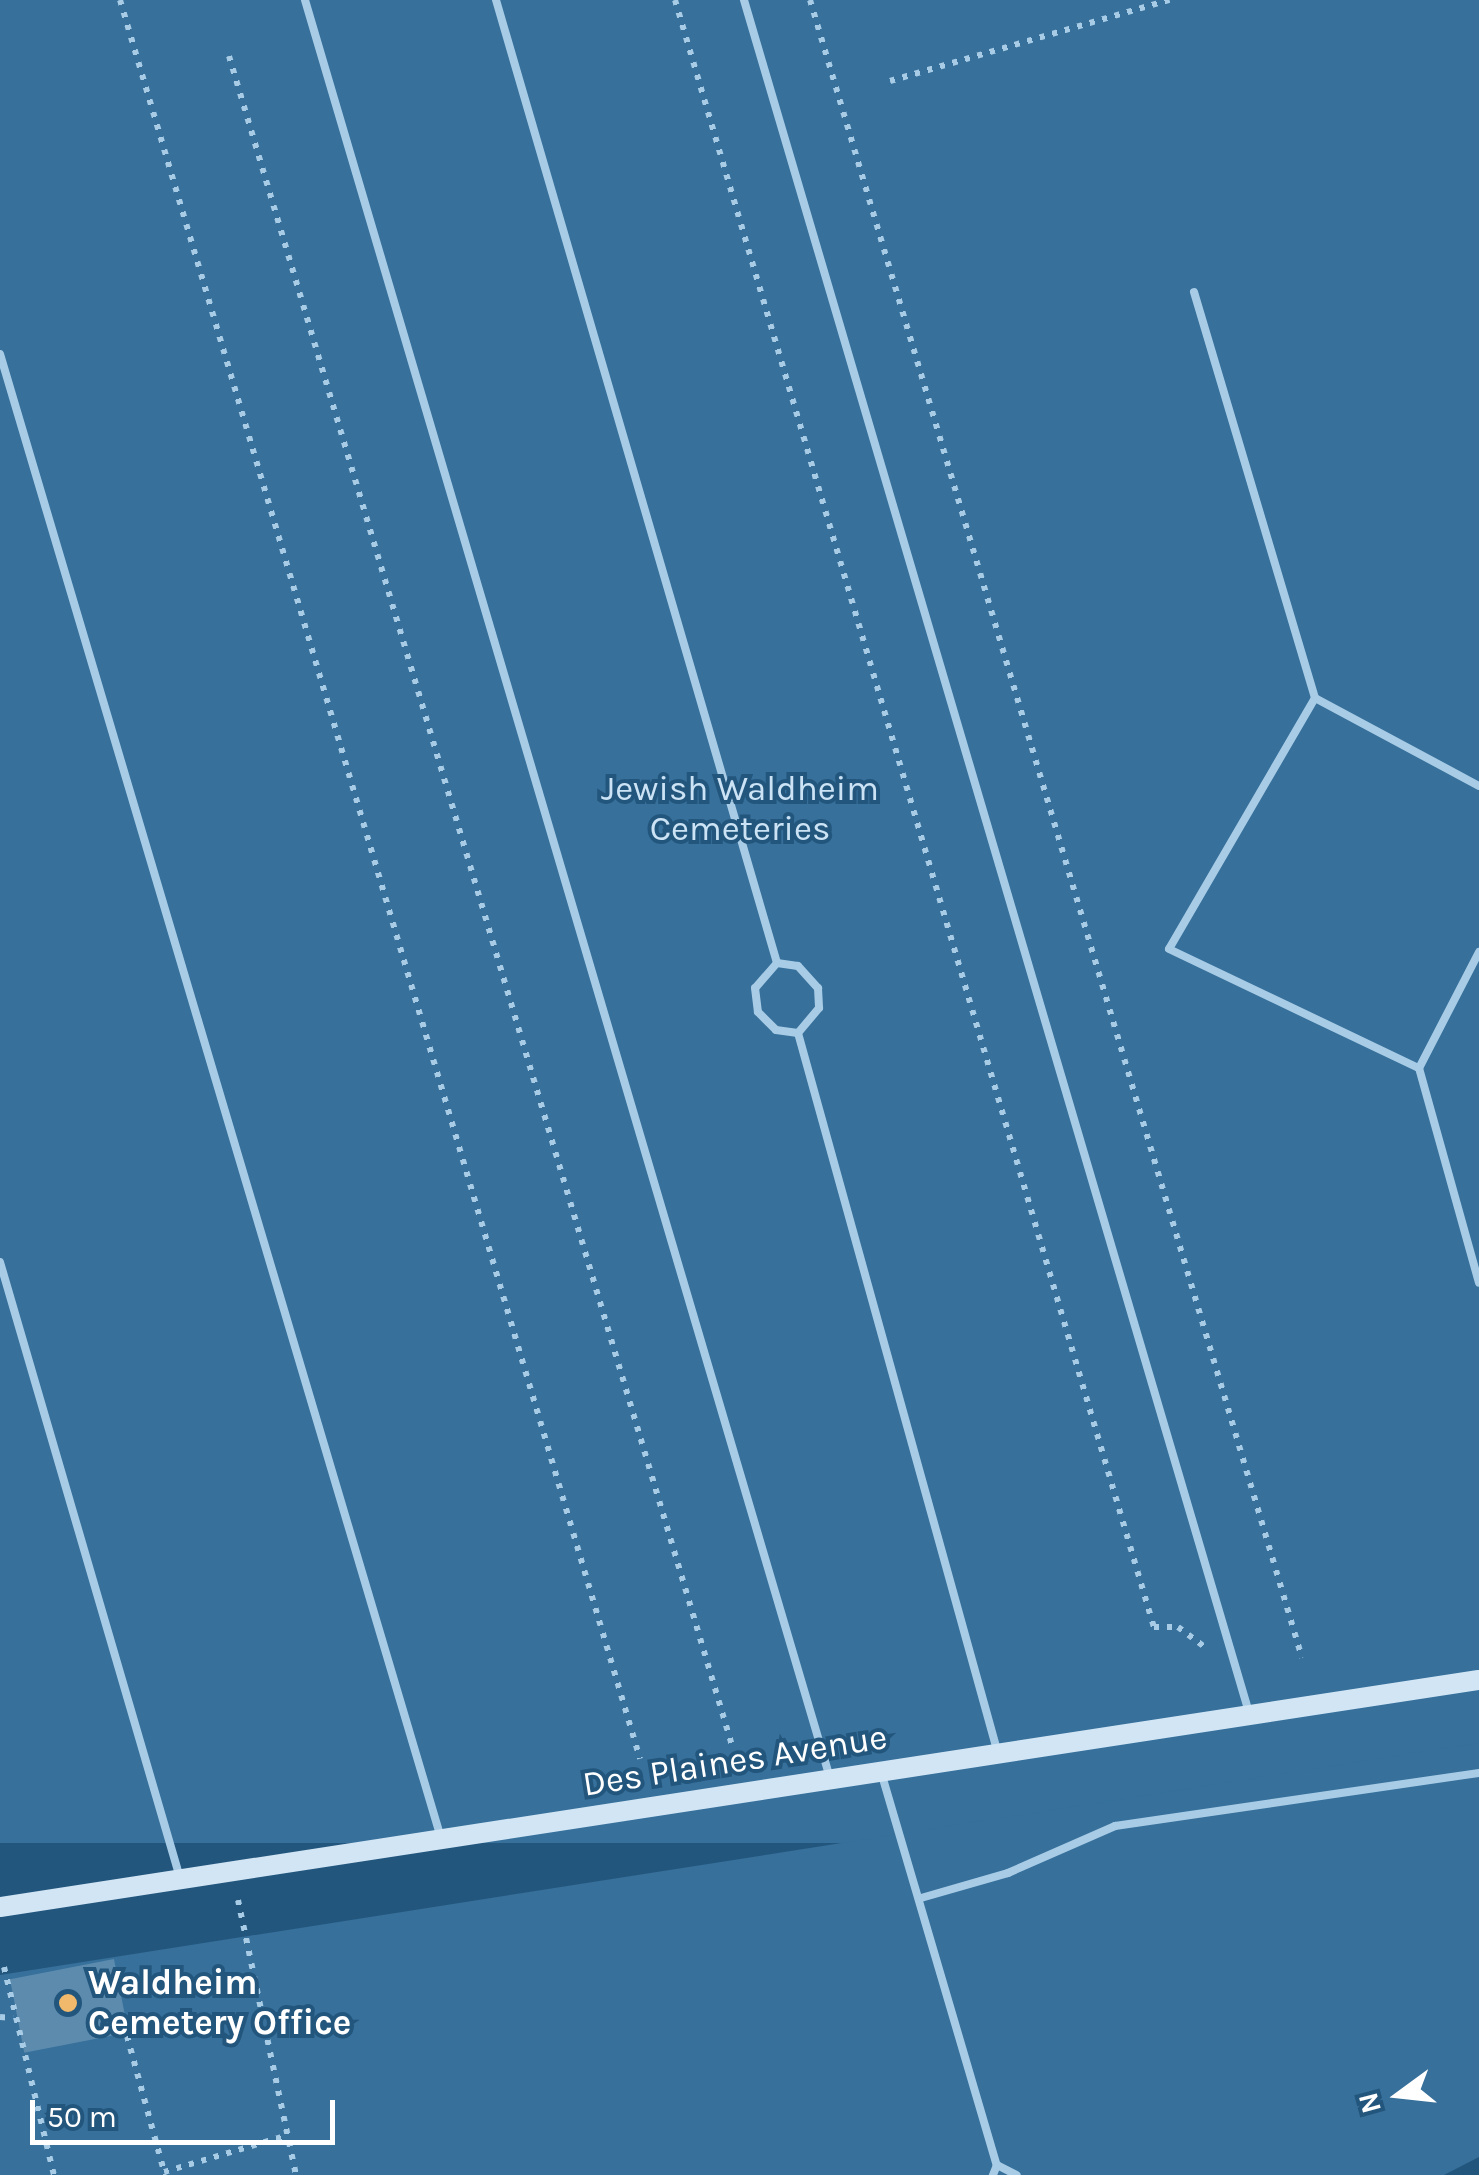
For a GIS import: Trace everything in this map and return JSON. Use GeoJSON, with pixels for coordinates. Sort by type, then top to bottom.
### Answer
{"type":"FeatureCollection","features":[{"type":"Feature","properties":{"kind":"main road","name":"Des Plaines Avenue"},"geometry":{"type":"LineString","coordinates":[[0,1907],[1479,1680]]}},
{"type":"Feature","properties":{"kind":"lane"},"geometry":{"type":"LineString","coordinates":[[305,0],[830,1780]]}},
{"type":"Feature","properties":{"kind":"lane"},"geometry":{"type":"LineString","coordinates":[[496,0],[777,964]]}},
{"type":"Feature","properties":{"kind":"lane"},"geometry":{"type":"LineString","coordinates":[[744,0],[1250,1716]]}},
{"type":"Feature","properties":{"kind":"lane"},"geometry":{"type":"LineString","coordinates":[[1194,292],[1315,698],[1479,786]]}},
{"type":"Feature","properties":{"kind":"lane"},"geometry":{"type":"LineString","coordinates":[[0,354],[441,1838]]}},
{"type":"Feature","properties":{"kind":"lane"},"geometry":{"type":"LineString","coordinates":[[1315,698],[1169,949],[1419,1068]]}},
{"type":"Feature","properties":{"kind":"lane"},"geometry":{"type":"LineString","coordinates":[[1479,952],[1419,1068],[1479,1283]]}},
{"type":"Feature","properties":{"kind":"lane"},"geometry":{"type":"LineString","coordinates":[[777,964],[798,966],[818,988],[819,1008],[798,1033]]}},
{"type":"Feature","properties":{"kind":"lane"},"geometry":{"type":"LineString","coordinates":[[777,964],[755,988],[758,1012],[776,1030],[798,1033]]}},
{"type":"Feature","properties":{"kind":"lane"},"geometry":{"type":"LineString","coordinates":[[798,1033],[999,1754]]}},
{"type":"Feature","properties":{"kind":"lane"},"geometry":{"type":"LineString","coordinates":[[0,1262],[180,1878]]}},
{"type":"Feature","properties":{"kind":"lane"},"geometry":{"type":"LineString","coordinates":[[882,1772],[997,2165],[993,2175]]}},
{"type":"Feature","properties":{"kind":"lane"},"geometry":{"type":"LineString","coordinates":[[920,1898],[1008,1873],[1114,1826],[1479,1773]]}},
{"type":"Feature","properties":{"kind":"lane"},"geometry":{"type":"LineString","coordinates":[[997,2165],[1018,2175]]}},
{"type":"Feature","properties":{"kind":"path"},"geometry":{"type":"LineString","coordinates":[[120,0],[640,1759]]}},
{"type":"Feature","properties":{"kind":"path"},"geometry":{"type":"LineString","coordinates":[[675,0],[1154,1627],[1178,1627],[1200,1646],[1229,1646]]}},
{"type":"Feature","properties":{"kind":"path"},"geometry":{"type":"LineString","coordinates":[[810,0],[1302,1658]]}},
{"type":"Feature","properties":{"kind":"path"},"geometry":{"type":"LineString","coordinates":[[890,81],[1169,0]]}},
{"type":"Feature","properties":{"kind":"path"},"geometry":{"type":"LineString","coordinates":[[229,56],[732,1745]]}},
{"type":"Feature","properties":{"kind":"path"},"geometry":{"type":"LineString","coordinates":[[233,1870],[284,2136],[296,2175]]}},
{"type":"Feature","properties":{"kind":"path"},"geometry":{"type":"LineString","coordinates":[[4,1966],[13,2018],[54,2175]]}},
{"type":"Feature","properties":{"kind":"path"},"geometry":{"type":"LineString","coordinates":[[0,2017],[13,2018]]}},
{"type":"Feature","properties":{"kind":"path"},"geometry":{"type":"LineString","coordinates":[[127,2036],[165,2174],[284,2136]]}},
{"type":"Feature","properties":{"kind":"green space","name":"Jewish Waldheim Cemeteries"},"geometry":{"type":"Polygon","coordinates":[[[0,0],[1479,0],[1479,1843],[0,1843],[0,0]]]}},
{"type":"Feature","properties":{"kind":"green space"},"geometry":{"type":"Polygon","coordinates":[[[1479,1743],[1479,2157],[1444,2175],[0,2175],[0,1975],[1479,1743]]]}},
{"type":"Feature","properties":{"kind":"building","name":"Waldheim Cemetery Office"},"geometry":{"type":"Polygon","coordinates":[[[114,1959],[128,2033],[24,2053],[10,1979],[114,1959]]]}},
{"type":"Feature","properties":{"kind":"place","name":"Waldheim Cemetery Office"},"geometry":{"type":"Point","coordinates":[68,2003]}}]}
